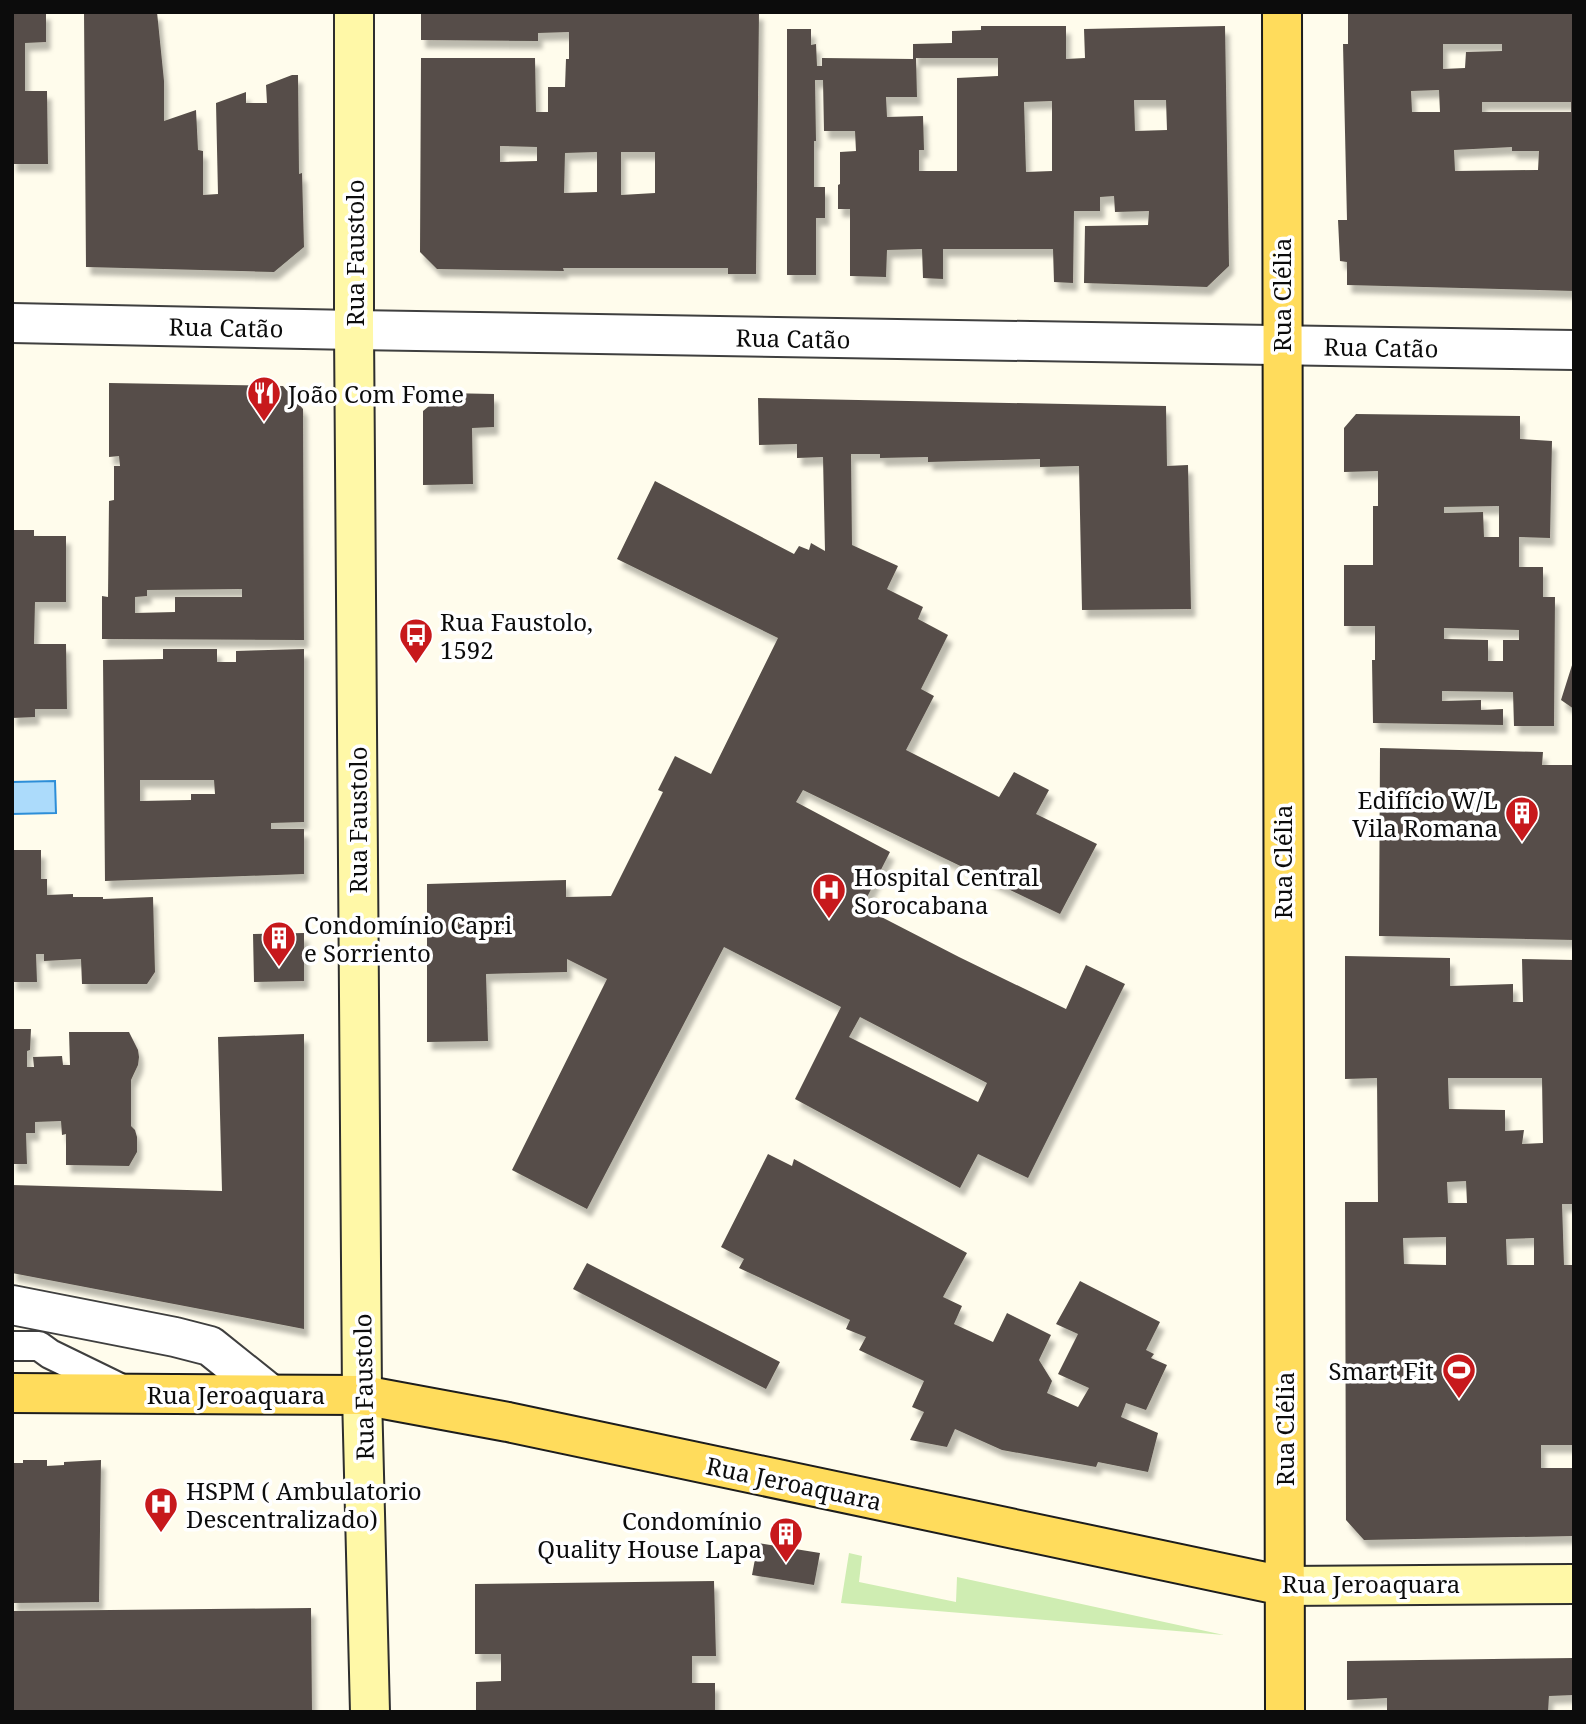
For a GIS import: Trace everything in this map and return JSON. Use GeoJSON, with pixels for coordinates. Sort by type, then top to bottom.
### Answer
{"type":"FeatureCollection","features":[{"type":"Feature","properties":{"kind":"main road","name":"Rua Clélia"},"geometry":{"type":"LineString","coordinates":[[1282,12],[1285,1712]]}},
{"type":"Feature","properties":{"kind":"main road","name":"Rua Jeroaquara"},"geometry":{"type":"LineString","coordinates":[[12,1393],[362,1395],[535,1428],[1284,1586]]}},
{"type":"Feature","properties":{"kind":"street","name":"Rua Faustolo"},"geometry":{"type":"LineString","coordinates":[[354,12],[362,1395],[370,1712]]}},
{"type":"Feature","properties":{"kind":"street","name":"Rua Catão"},"geometry":{"type":"LineString","coordinates":[[12,323],[1574,350]]}},
{"type":"Feature","properties":{"kind":"street"},"geometry":{"type":"LineString","coordinates":[[12,1306],[210,1346],[270,1394]]}},
{"type":"Feature","properties":{"kind":"street","name":"Rua Jeroaquara"},"geometry":{"type":"LineString","coordinates":[[1284,1586],[1574,1584]]}},
{"type":"Feature","properties":{"kind":"lane"},"geometry":{"type":"LineString","coordinates":[[12,1346],[39,1346],[50,1354],[132,1393]]}},
{"type":"Feature","properties":{"kind":"green space"},"geometry":{"type":"Polygon","coordinates":[[[849,1553],[862,1556],[859,1582],[956,1602],[957,1577],[1224,1635],[841,1603],[849,1553]]]}},
{"type":"Feature","properties":{"kind":"water"},"geometry":{"type":"Polygon","coordinates":[[[55,781],[56,813],[12,814],[12,782],[55,781]]]}},
{"type":"Feature","properties":{"kind":"building"},"geometry":{"type":"Polygon","coordinates":[[[12,12],[46,12],[46,42],[25,43],[25,91],[47,91],[48,164],[12,164],[12,12]]]}},
{"type":"Feature","properties":{"kind":"building"},"geometry":{"type":"Polygon","coordinates":[[[84,12],[157,12],[164,81],[164,121],[196,110],[198,150],[203,151],[203,195],[218,194],[216,103],[246,92],[246,103],[267,103],[266,85],[298,75],[299,174],[302,173],[304,247],[274,272],[86,267],[84,12]]]}},
{"type":"Feature","properties":{"kind":"building"},"geometry":{"type":"Polygon","coordinates":[[[421,12],[759,12],[756,274],[728,274],[728,268],[563,268],[564,271],[437,269],[420,252],[421,58],[535,58],[536,112],[548,112],[548,87],[565,87],[569,32],[538,33],[538,41],[421,40],[421,12]],[[500,146],[500,162],[537,161],[537,147],[500,146]],[[597,152],[565,153],[564,193],[597,192],[597,152]],[[621,152],[621,195],[655,193],[655,152],[621,152]]]}},
{"type":"Feature","properties":{"kind":"building"},"geometry":{"type":"Polygon","coordinates":[[[1348,12],[1574,12],[1574,291],[1347,285],[1347,262],[1340,261],[1338,220],[1347,220],[1343,44],[1348,44],[1348,12]],[[1443,44],[1443,69],[1465,68],[1466,52],[1502,51],[1502,44],[1443,44]],[[1439,90],[1411,91],[1412,112],[1440,112],[1439,90]],[[1482,102],[1482,112],[1571,112],[1571,102],[1482,102]],[[1512,147],[1454,150],[1455,171],[1538,170],[1539,151],[1512,151],[1512,147]]]}},
{"type":"Feature","properties":{"kind":"building"},"geometry":{"type":"Polygon","coordinates":[[[981,26],[1066,26],[1066,59],[1085,58],[1084,29],[1225,26],[1229,266],[1207,287],[1084,283],[1085,226],[1148,225],[1149,211],[1115,212],[1114,196],[1100,197],[1100,211],[1074,211],[1073,283],[1054,282],[1053,249],[943,249],[943,279],[923,278],[922,249],[887,250],[886,277],[850,276],[850,209],[838,209],[838,185],[840,152],[856,151],[855,131],[824,131],[823,80],[815,80],[814,187],[825,187],[825,218],[816,218],[816,275],[787,275],[787,29],[811,29],[811,45],[816,44],[817,66],[822,66],[822,58],[913,59],[913,44],[952,43],[952,31],[981,30],[981,26]],[[916,58],[917,97],[886,97],[887,117],[923,116],[924,150],[919,150],[919,171],[957,171],[957,78],[998,76],[998,58],[916,58]],[[1134,100],[1135,131],[1167,130],[1166,100],[1134,100]],[[1052,101],[1024,102],[1026,172],[1052,171],[1052,101]]]}},
{"type":"Feature","properties":{"kind":"building"},"geometry":{"type":"Polygon","coordinates":[[[109,383],[283,386],[303,409],[304,640],[102,639],[102,596],[108,597],[109,501],[114,500],[114,466],[120,466],[119,456],[109,457],[109,383]],[[242,589],[147,590],[147,596],[135,597],[135,613],[175,612],[175,597],[242,597],[242,589]]]}},
{"type":"Feature","properties":{"kind":"building"},"geometry":{"type":"Polygon","coordinates":[[[445,393],[494,394],[494,427],[472,428],[473,484],[423,485],[423,411],[445,393]]]}},
{"type":"Feature","properties":{"kind":"building"},"geometry":{"type":"Polygon","coordinates":[[[758,398],[1166,406],[1167,466],[1188,465],[1191,609],[1082,610],[1079,466],[1040,467],[1040,459],[928,462],[928,457],[880,458],[880,454],[851,454],[852,545],[898,566],[887,589],[923,607],[918,619],[948,635],[921,689],[934,696],[906,750],[999,797],[1014,772],[1049,790],[1036,814],[1097,844],[1060,914],[803,790],[796,802],[890,852],[862,907],[1066,1009],[1086,965],[1125,984],[1028,1178],[978,1154],[960,1188],[795,1099],[841,1007],[724,947],[587,1209],[512,1170],[607,979],[567,959],[567,972],[486,974],[488,1041],[427,1042],[427,884],[566,880],[566,897],[611,896],[663,792],[658,790],[675,756],[711,774],[778,638],[617,559],[655,481],[794,554],[799,546],[809,550],[811,543],[825,551],[823,457],[797,458],[797,444],[759,445],[758,398]],[[860,1017],[849,1037],[978,1102],[987,1083],[860,1017]]]}},
{"type":"Feature","properties":{"kind":"building"},"geometry":{"type":"Polygon","coordinates":[[[1356,414],[1520,416],[1520,439],[1552,441],[1550,538],[1519,537],[1519,567],[1543,567],[1543,597],[1555,597],[1554,726],[1514,726],[1513,692],[1442,691],[1442,701],[1481,700],[1481,710],[1503,709],[1503,725],[1373,723],[1372,660],[1375,660],[1375,626],[1344,626],[1344,565],[1373,565],[1373,506],[1378,506],[1378,471],[1344,472],[1344,428],[1356,414]],[[1499,506],[1444,507],[1444,513],[1483,512],[1484,537],[1499,537],[1499,506]],[[1444,628],[1444,639],[1488,640],[1488,661],[1503,661],[1503,640],[1519,640],[1519,630],[1444,628]]]}},
{"type":"Feature","properties":{"kind":"building"},"geometry":{"type":"Polygon","coordinates":[[[12,530],[34,530],[34,536],[66,536],[66,602],[35,602],[34,644],[66,644],[67,709],[35,709],[35,717],[12,718],[12,530]]]}},
{"type":"Feature","properties":{"kind":"building"},"geometry":{"type":"Polygon","coordinates":[[[163,649],[217,649],[217,662],[236,662],[236,651],[304,649],[304,822],[271,823],[271,829],[304,829],[304,874],[105,881],[103,660],[163,659],[163,649]],[[140,780],[140,801],[191,800],[191,794],[215,794],[214,780],[140,780]]]}},
{"type":"Feature","properties":{"kind":"building"},"geometry":{"type":"Polygon","coordinates":[[[1574,662],[1574,709],[1561,700],[1574,662]]]}},
{"type":"Feature","properties":{"kind":"building"},"geometry":{"type":"Polygon","coordinates":[[[1380,748],[1543,752],[1542,765],[1574,765],[1574,940],[1379,936],[1380,748]]]}},
{"type":"Feature","properties":{"kind":"building"},"geometry":{"type":"Polygon","coordinates":[[[12,850],[41,850],[41,879],[47,879],[47,895],[73,894],[73,897],[103,899],[153,897],[155,972],[147,984],[82,984],[81,959],[44,961],[44,954],[36,954],[37,982],[12,982],[12,850]]]}},
{"type":"Feature","properties":{"kind":"building","name":"Condomínio Capri e Sorriento"},"geometry":{"type":"Polygon","coordinates":[[[304,933],[304,981],[254,982],[253,934],[304,933]]]}},
{"type":"Feature","properties":{"kind":"building"},"geometry":{"type":"Polygon","coordinates":[[[1345,956],[1450,958],[1450,986],[1513,984],[1513,1002],[1523,1002],[1522,959],[1574,960],[1574,1204],[1562,1204],[1564,1265],[1574,1265],[1574,1445],[1541,1445],[1541,1468],[1574,1468],[1574,1536],[1364,1540],[1346,1520],[1345,1202],[1378,1202],[1377,1078],[1345,1079],[1345,956]],[[1448,1078],[1449,1109],[1505,1110],[1505,1131],[1524,1130],[1522,1144],[1543,1143],[1542,1078],[1448,1078]],[[1466,1181],[1447,1182],[1448,1203],[1467,1203],[1466,1181]],[[1446,1237],[1403,1238],[1404,1264],[1446,1265],[1446,1237]],[[1534,1238],[1506,1239],[1507,1265],[1534,1265],[1534,1238]]]}},
{"type":"Feature","properties":{"kind":"building"},"geometry":{"type":"Polygon","coordinates":[[[12,1029],[31,1029],[27,1067],[34,1067],[33,1057],[62,1056],[63,1065],[70,1065],[69,1032],[129,1032],[139,1057],[131,1080],[131,1126],[137,1137],[137,1152],[129,1166],[66,1165],[66,1134],[62,1135],[61,1121],[35,1122],[35,1133],[26,1133],[27,1164],[12,1164],[12,1029]]]}},
{"type":"Feature","properties":{"kind":"building"},"geometry":{"type":"Polygon","coordinates":[[[304,1034],[304,1329],[12,1273],[12,1185],[222,1191],[218,1037],[304,1034]]]}},
{"type":"Feature","properties":{"kind":"building"},"geometry":{"type":"Polygon","coordinates":[[[768,1154],[792,1166],[794,1159],[967,1253],[943,1297],[962,1306],[954,1324],[993,1342],[1007,1313],[1051,1335],[1039,1360],[1052,1381],[1047,1393],[1078,1407],[1089,1388],[1058,1374],[1078,1334],[1056,1324],[1080,1281],[1160,1322],[1146,1350],[1154,1354],[1151,1358],[1167,1365],[1146,1410],[1126,1403],[1121,1417],[1158,1433],[1148,1472],[1098,1462],[1096,1467],[1002,1450],[955,1429],[947,1447],[910,1440],[924,1412],[912,1407],[924,1381],[859,1350],[866,1337],[846,1329],[850,1320],[739,1268],[744,1259],[721,1247],[768,1154]]]}},
{"type":"Feature","properties":{"kind":"building"},"geometry":{"type":"Polygon","coordinates":[[[587,1263],[780,1362],[766,1389],[573,1289],[587,1263]]]}},
{"type":"Feature","properties":{"kind":"building"},"geometry":{"type":"Polygon","coordinates":[[[23,1460],[47,1460],[47,1466],[101,1460],[99,1602],[12,1603],[12,1463],[23,1463],[23,1460]]]}},
{"type":"Feature","properties":{"kind":"building","name":"Condomínio Quality House Lapa"},"geometry":{"type":"Polygon","coordinates":[[[758,1543],[820,1553],[814,1585],[752,1575],[758,1543]]]}},
{"type":"Feature","properties":{"kind":"building"},"geometry":{"type":"Polygon","coordinates":[[[714,1581],[716,1656],[692,1656],[692,1683],[715,1683],[715,1712],[476,1712],[476,1682],[501,1681],[501,1654],[475,1654],[475,1584],[714,1581]]]}},
{"type":"Feature","properties":{"kind":"building"},"geometry":{"type":"Polygon","coordinates":[[[311,1608],[312,1712],[12,1712],[12,1611],[311,1608]]]}},
{"type":"Feature","properties":{"kind":"building"},"geometry":{"type":"Polygon","coordinates":[[[1574,1658],[1574,1695],[1549,1696],[1548,1712],[1387,1712],[1387,1698],[1347,1700],[1347,1661],[1574,1658]]]}},
{"type":"Feature","properties":{"kind":"place","name":"João Com Fome"},"geometry":{"type":"Point","coordinates":[264,423]}},
{"type":"Feature","properties":{"kind":"place","name":"Rua Faustolo, 1592"},"geometry":{"type":"Point","coordinates":[416,665]}},
{"type":"Feature","properties":{"kind":"place","name":"Edifício W/L Vila Romana"},"geometry":{"type":"Point","coordinates":[1522,843]}},
{"type":"Feature","properties":{"kind":"place","name":"Hospital Central Sorocabana"},"geometry":{"type":"Point","coordinates":[829,920]}},
{"type":"Feature","properties":{"kind":"place","name":"Condomínio Capri e Sorriento"},"geometry":{"type":"Point","coordinates":[279,968]}},
{"type":"Feature","properties":{"kind":"place","name":"Smart Fit"},"geometry":{"type":"Point","coordinates":[1459,1400]}},
{"type":"Feature","properties":{"kind":"place","name":"HSPM ( Ambulatorio Descentralizado)"},"geometry":{"type":"Point","coordinates":[161,1534]}},
{"type":"Feature","properties":{"kind":"place","name":"Condomínio Quality House Lapa"},"geometry":{"type":"Point","coordinates":[786,1564]}}]}
